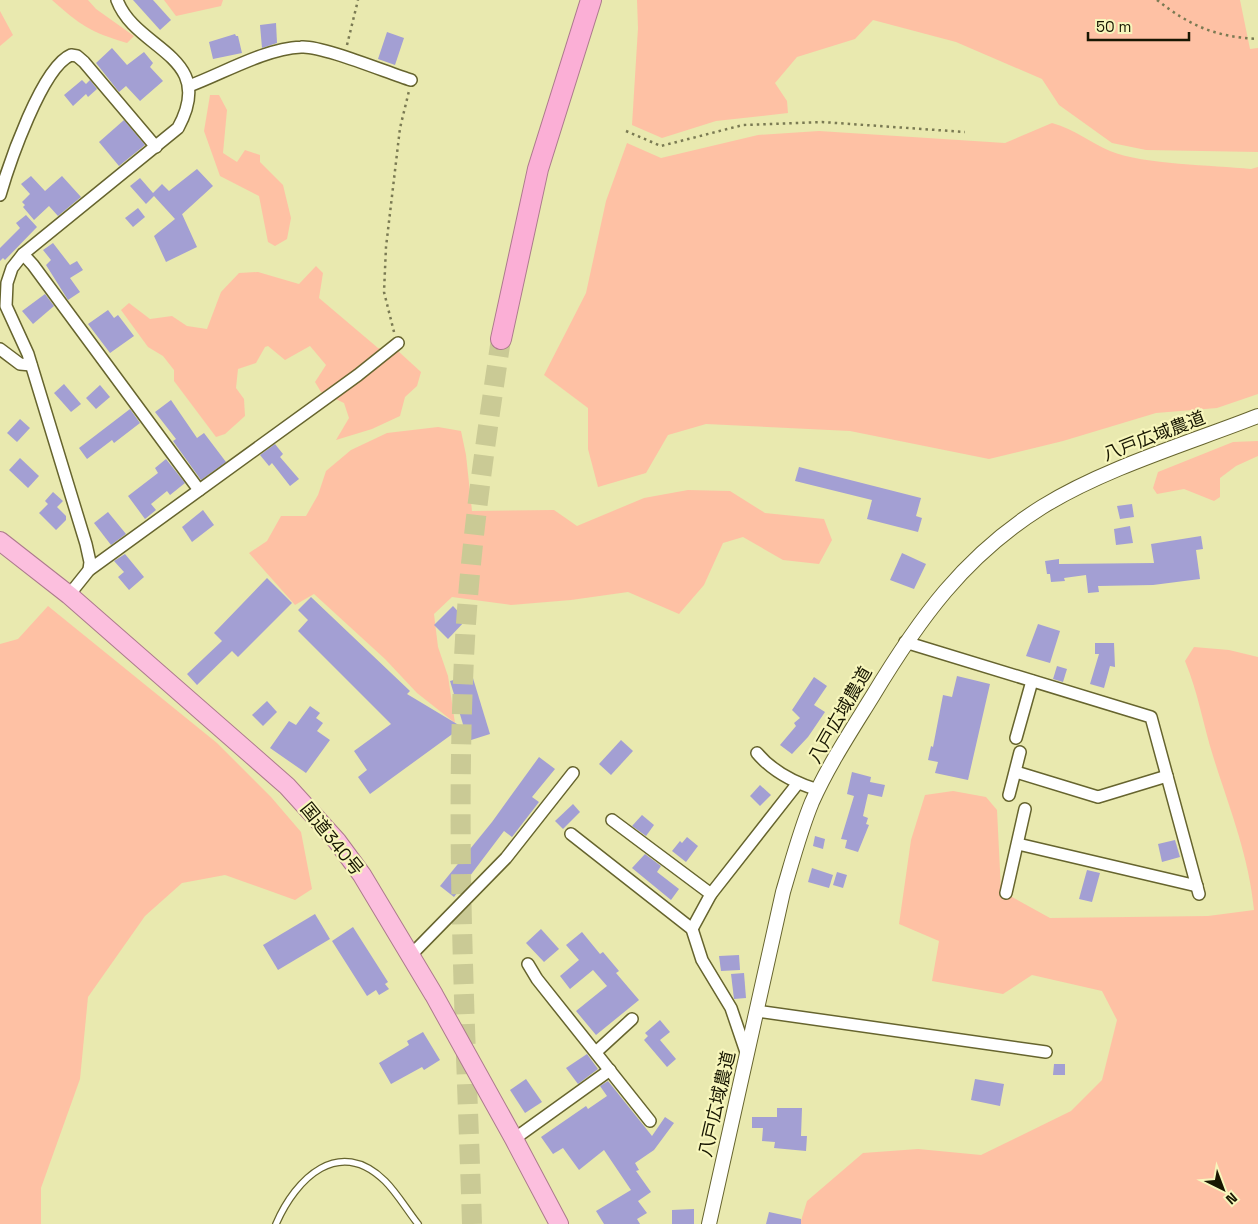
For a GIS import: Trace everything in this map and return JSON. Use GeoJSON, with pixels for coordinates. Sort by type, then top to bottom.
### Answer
{"type":"FeatureCollection","features":[{"type":"Feature","properties":{"kind":"highway"},"geometry":{"type":"LineString","coordinates":[[501,340],[538,169],[591,0]]}},
{"type":"Feature","properties":{"kind":"highway","name":"国道340号"},"geometry":{"type":"LineString","coordinates":[[0,541],[69,595],[307,806],[362,875],[514,1139],[559,1224]]}},
{"type":"Feature","properties":{"kind":"street"},"geometry":{"type":"LineString","coordinates":[[89,570],[90,562],[86,544],[31,365],[3,306],[12,268],[23,254],[178,128],[188,104],[189,86],[180,65],[132,21],[117,0]]}},
{"type":"Feature","properties":{"kind":"street"},"geometry":{"type":"LineString","coordinates":[[189,86],[223,73],[248,60],[302,46],[411,80]]}},
{"type":"Feature","properties":{"kind":"street"},"geometry":{"type":"LineString","coordinates":[[0,195],[10,163],[46,81],[55,67],[71,55],[84,62],[156,147]]}},
{"type":"Feature","properties":{"kind":"street"},"geometry":{"type":"LineString","coordinates":[[23,254],[199,490]]}},
{"type":"Feature","properties":{"kind":"street"},"geometry":{"type":"LineString","coordinates":[[69,595],[89,570],[358,375],[398,343]]}},
{"type":"Feature","properties":{"kind":"street"},"geometry":{"type":"LineString","coordinates":[[0,349],[20,364],[31,365]]}},
{"type":"Feature","properties":{"kind":"street","name":"八戸広域農道"},"geometry":{"type":"LineString","coordinates":[[709,1224],[783,892],[796,845],[818,790],[852,729],[905,642],[925,614],[961,572],[1001,536],[1042,507],[1088,482],[1258,416]]}},
{"type":"Feature","properties":{"kind":"street"},"geometry":{"type":"LineString","coordinates":[[905,642],[1151,717],[1198,890],[1018,844]]}},
{"type":"Feature","properties":{"kind":"street"},"geometry":{"type":"LineString","coordinates":[[1016,738],[1032,681]]}},
{"type":"Feature","properties":{"kind":"street"},"geometry":{"type":"LineString","coordinates":[[757,752],[780,773],[798,784],[818,790]]}},
{"type":"Feature","properties":{"kind":"street"},"geometry":{"type":"LineString","coordinates":[[1009,795],[1020,752]]}},
{"type":"Feature","properties":{"kind":"street"},"geometry":{"type":"LineString","coordinates":[[1016,772],[1098,797],[1167,776]]}},
{"type":"Feature","properties":{"kind":"street"},"geometry":{"type":"LineString","coordinates":[[410,956],[506,858],[573,773]]}},
{"type":"Feature","properties":{"kind":"street"},"geometry":{"type":"LineString","coordinates":[[692,929],[711,894],[798,784]]}},
{"type":"Feature","properties":{"kind":"street"},"geometry":{"type":"LineString","coordinates":[[1006,893],[1025,809]]}},
{"type":"Feature","properties":{"kind":"street"},"geometry":{"type":"LineString","coordinates":[[612,820],[711,894]]}},
{"type":"Feature","properties":{"kind":"street"},"geometry":{"type":"LineString","coordinates":[[571,834],[692,929],[702,960],[730,1008],[747,1055]]}},
{"type":"Feature","properties":{"kind":"street"},"geometry":{"type":"LineString","coordinates":[[528,964],[537,980],[650,1121]]}},
{"type":"Feature","properties":{"kind":"street"},"geometry":{"type":"LineString","coordinates":[[757,1010],[1046,1052]]}},
{"type":"Feature","properties":{"kind":"street"},"geometry":{"type":"LineString","coordinates":[[596,1052],[632,1019]]}},
{"type":"Feature","properties":{"kind":"street"},"geometry":{"type":"LineString","coordinates":[[514,1139],[610,1070]]}},
{"type":"Feature","properties":{"kind":"lane"},"geometry":{"type":"LineString","coordinates":[[276,1224],[306,1180],[329,1163],[348,1161],[364,1166],[384,1181],[418,1224]]}},
{"type":"Feature","properties":{"kind":"path"},"geometry":{"type":"LineString","coordinates":[[344,58],[358,0]]}},
{"type":"Feature","properties":{"kind":"path"},"geometry":{"type":"LineString","coordinates":[[1157,0],[1182,20],[1220,34],[1258,39]]}},
{"type":"Feature","properties":{"kind":"path"},"geometry":{"type":"LineString","coordinates":[[398,343],[384,292],[386,256],[400,128],[411,80]]}},
{"type":"Feature","properties":{"kind":"path"},"geometry":{"type":"LineString","coordinates":[[626,131],[661,146],[743,125],[822,122],[965,132]]}},
{"type":"Feature","properties":{"kind":"shaded area"},"geometry":{"type":"Polygon","coordinates":[[[52,0],[88,0],[96,9],[134,36],[127,43],[94,31],[78,22],[52,0]]]}},
{"type":"Feature","properties":{"kind":"shaded area"},"geometry":{"type":"Polygon","coordinates":[[[164,0],[223,0],[221,6],[176,16],[164,0]]]}},
{"type":"Feature","properties":{"kind":"shaded area"},"geometry":{"type":"Polygon","coordinates":[[[637,0],[1240,0],[1250,49],[1258,48],[1258,152],[1146,150],[1112,143],[1059,105],[1042,79],[956,42],[873,20],[855,39],[797,57],[775,83],[787,101],[788,113],[716,121],[662,138],[632,125],[638,28],[637,0]]]}},
{"type":"Feature","properties":{"kind":"shaded area"},"geometry":{"type":"Polygon","coordinates":[[[0,11],[13,35],[0,46],[0,11]]]}},
{"type":"Feature","properties":{"kind":"shaded area"},"geometry":{"type":"Polygon","coordinates":[[[210,95],[219,95],[227,110],[223,153],[237,162],[245,150],[260,155],[260,162],[283,185],[291,218],[287,239],[275,246],[268,242],[259,196],[220,176],[204,131],[210,95]]]}},
{"type":"Feature","properties":{"kind":"shaded area"},"geometry":{"type":"Polygon","coordinates":[[[1052,123],[1068,129],[1102,148],[1125,156],[1179,164],[1251,169],[1258,167],[1258,394],[1217,408],[1156,413],[1063,441],[989,459],[850,431],[706,424],[668,435],[646,473],[598,487],[588,449],[588,408],[544,375],[586,293],[606,201],[627,143],[661,158],[758,135],[819,131],[1005,143],[1052,123]]]}},
{"type":"Feature","properties":{"kind":"shaded area"},"geometry":{"type":"Polygon","coordinates":[[[316,266],[323,273],[319,298],[378,348],[398,351],[421,372],[417,386],[405,397],[400,416],[372,429],[336,440],[349,418],[344,403],[321,392],[315,382],[326,365],[310,346],[285,360],[268,346],[265,347],[256,363],[238,369],[236,388],[244,399],[245,416],[225,434],[216,437],[174,381],[174,370],[163,356],[148,347],[121,310],[129,303],[150,319],[172,316],[187,326],[207,329],[221,292],[239,273],[258,272],[299,284],[316,266]]]}},
{"type":"Feature","properties":{"kind":"shaded area"},"geometry":{"type":"Polygon","coordinates":[[[438,427],[461,431],[466,455],[472,511],[554,510],[577,526],[644,498],[688,490],[730,491],[765,513],[824,519],[832,540],[819,564],[783,560],[743,537],[723,543],[704,585],[679,614],[628,592],[571,600],[511,605],[452,597],[434,614],[438,647],[448,676],[455,723],[417,693],[385,659],[314,594],[295,605],[249,553],[267,541],[281,516],[306,516],[318,495],[326,471],[351,450],[387,433],[438,427]]]}},
{"type":"Feature","properties":{"kind":"shaded area"},"geometry":{"type":"Polygon","coordinates":[[[1258,441],[1258,456],[1236,466],[1220,478],[1220,497],[1214,501],[1184,489],[1157,494],[1153,488],[1158,472],[1233,442],[1258,441]]]}},
{"type":"Feature","properties":{"kind":"shaded area"},"geometry":{"type":"Polygon","coordinates":[[[48,606],[217,743],[271,797],[301,832],[312,889],[295,900],[225,875],[182,883],[145,916],[88,997],[80,1079],[41,1188],[41,1224],[0,1224],[0,644],[18,639],[48,606]]]}},
{"type":"Feature","properties":{"kind":"shaded area"},"geometry":{"type":"Polygon","coordinates":[[[1194,647],[1229,650],[1258,657],[1258,1224],[800,1224],[807,1201],[863,1153],[918,1149],[981,1155],[1071,1111],[1102,1080],[1117,1020],[1102,991],[1032,975],[1003,994],[932,981],[939,941],[899,924],[911,840],[925,795],[953,791],[986,797],[997,810],[1001,891],[1050,918],[1208,916],[1254,910],[1243,851],[1185,661],[1194,647]]]}},
{"type":"Feature","properties":{"kind":"building"},"geometry":{"type":"Polygon","coordinates":[[[133,0],[153,0],[171,20],[160,30],[133,0]]]}},
{"type":"Feature","properties":{"kind":"building"},"geometry":{"type":"Polygon","coordinates":[[[276,23],[277,43],[262,48],[260,25],[276,23]]]}},
{"type":"Feature","properties":{"kind":"building"},"geometry":{"type":"Polygon","coordinates":[[[387,32],[404,38],[395,65],[378,59],[387,32]]]}},
{"type":"Feature","properties":{"kind":"building"},"geometry":{"type":"Polygon","coordinates":[[[235,34],[238,36],[242,53],[213,59],[209,42],[235,34]]]}},
{"type":"Feature","properties":{"kind":"building"},"geometry":{"type":"Polygon","coordinates":[[[112,48],[127,65],[144,52],[153,63],[150,67],[163,81],[140,101],[126,86],[119,92],[96,63],[112,48]]]}},
{"type":"Feature","properties":{"kind":"building"},"geometry":{"type":"Polygon","coordinates":[[[82,80],[86,84],[90,80],[97,89],[88,97],[86,94],[73,106],[64,95],[82,80]]]}},
{"type":"Feature","properties":{"kind":"building"},"geometry":{"type":"Polygon","coordinates":[[[124,120],[145,145],[119,166],[99,142],[124,120]]]}},
{"type":"Feature","properties":{"kind":"building"},"geometry":{"type":"Polygon","coordinates":[[[197,169],[213,186],[182,214],[197,247],[166,262],[154,236],[175,219],[154,196],[146,204],[130,186],[140,178],[153,193],[162,184],[169,191],[197,169]]]}},
{"type":"Feature","properties":{"kind":"building"},"geometry":{"type":"Polygon","coordinates":[[[31,176],[45,191],[62,176],[81,197],[58,216],[49,206],[34,220],[23,207],[25,205],[22,202],[30,194],[21,184],[31,176]]]}},
{"type":"Feature","properties":{"kind":"building"},"geometry":{"type":"Polygon","coordinates":[[[138,208],[145,217],[133,227],[125,218],[138,208]]]}},
{"type":"Feature","properties":{"kind":"building"},"geometry":{"type":"Polygon","coordinates":[[[26,215],[37,227],[5,260],[3,258],[0,261],[0,248],[20,228],[16,223],[26,215]]]}},
{"type":"Feature","properties":{"kind":"building"},"geometry":{"type":"Polygon","coordinates":[[[53,243],[70,265],[77,261],[83,270],[70,278],[80,292],[68,300],[46,265],[51,260],[43,250],[53,243]]]}},
{"type":"Feature","properties":{"kind":"building"},"geometry":{"type":"Polygon","coordinates":[[[45,294],[54,306],[33,324],[22,311],[45,294]]]}},
{"type":"Feature","properties":{"kind":"building"},"geometry":{"type":"Polygon","coordinates":[[[108,310],[114,318],[118,315],[134,336],[110,353],[88,324],[108,310]]]}},
{"type":"Feature","properties":{"kind":"building"},"geometry":{"type":"Polygon","coordinates":[[[64,384],[81,404],[71,412],[54,393],[64,384]]]}},
{"type":"Feature","properties":{"kind":"building"},"geometry":{"type":"Polygon","coordinates":[[[100,385],[110,397],[96,409],[86,398],[100,385]]]}},
{"type":"Feature","properties":{"kind":"building"},"geometry":{"type":"Polygon","coordinates":[[[171,400],[197,438],[204,433],[226,462],[201,480],[173,441],[176,439],[155,412],[171,400]]]}},
{"type":"Feature","properties":{"kind":"building"},"geometry":{"type":"Polygon","coordinates":[[[130,409],[140,423],[114,443],[112,440],[87,459],[79,448],[130,409]]]}},
{"type":"Feature","properties":{"kind":"building"},"geometry":{"type":"Polygon","coordinates":[[[20,419],[30,428],[17,442],[7,433],[20,419]]]}},
{"type":"Feature","properties":{"kind":"building"},"geometry":{"type":"Polygon","coordinates":[[[275,444],[283,454],[280,457],[299,479],[290,486],[272,463],[269,466],[260,455],[275,444]]]}},
{"type":"Feature","properties":{"kind":"building"},"geometry":{"type":"Polygon","coordinates":[[[20,458],[39,476],[28,488],[9,470],[20,458]]]}},
{"type":"Feature","properties":{"kind":"building"},"geometry":{"type":"Polygon","coordinates":[[[166,459],[185,483],[170,495],[167,491],[151,504],[156,510],[145,519],[128,496],[158,473],[155,468],[166,459]]]}},
{"type":"Feature","properties":{"kind":"building"},"geometry":{"type":"Polygon","coordinates":[[[799,467],[921,498],[916,516],[922,518],[918,532],[867,519],[872,500],[795,481],[799,467]]]}},
{"type":"Feature","properties":{"kind":"building"},"geometry":{"type":"Polygon","coordinates":[[[53,492],[63,501],[57,507],[66,516],[66,520],[56,530],[39,513],[48,504],[45,501],[53,492]]]}},
{"type":"Feature","properties":{"kind":"building"},"geometry":{"type":"Polygon","coordinates":[[[1132,504],[1134,517],[1120,519],[1117,506],[1132,504]]]}},
{"type":"Feature","properties":{"kind":"building"},"geometry":{"type":"Polygon","coordinates":[[[203,510],[214,525],[192,542],[182,527],[203,510]]]}},
{"type":"Feature","properties":{"kind":"building"},"geometry":{"type":"Polygon","coordinates":[[[108,512],[126,534],[111,545],[94,523],[108,512]]]}},
{"type":"Feature","properties":{"kind":"building"},"geometry":{"type":"Polygon","coordinates":[[[1130,526],[1133,543],[1116,545],[1114,529],[1130,526]]]}},
{"type":"Feature","properties":{"kind":"building"},"geometry":{"type":"Polygon","coordinates":[[[1201,536],[1203,549],[1196,550],[1200,579],[1153,585],[1098,586],[1099,592],[1088,593],[1086,575],[1064,578],[1065,581],[1051,582],[1050,574],[1047,574],[1045,561],[1059,559],[1059,564],[1154,563],[1151,544],[1201,536]]]}},
{"type":"Feature","properties":{"kind":"building"},"geometry":{"type":"Polygon","coordinates":[[[902,553],[926,564],[914,589],[890,580],[902,553]]]}},
{"type":"Feature","properties":{"kind":"building"},"geometry":{"type":"Polygon","coordinates":[[[125,554],[144,577],[129,590],[118,577],[124,572],[114,561],[125,554]]]}},
{"type":"Feature","properties":{"kind":"building"},"geometry":{"type":"Polygon","coordinates":[[[267,578],[292,603],[238,657],[232,651],[197,685],[187,674],[222,641],[214,633],[267,578]]]}},
{"type":"Feature","properties":{"kind":"building"},"geometry":{"type":"Polygon","coordinates":[[[311,597],[410,691],[407,694],[462,727],[370,794],[358,777],[367,770],[354,751],[391,724],[298,631],[308,620],[298,610],[311,597]]]}},
{"type":"Feature","properties":{"kind":"building"},"geometry":{"type":"Polygon","coordinates":[[[453,606],[466,620],[448,639],[434,625],[453,606]]]}},
{"type":"Feature","properties":{"kind":"building"},"geometry":{"type":"Polygon","coordinates":[[[1038,624],[1060,631],[1050,663],[1026,656],[1038,624]]]}},
{"type":"Feature","properties":{"kind":"building"},"geometry":{"type":"Polygon","coordinates":[[[1095,643],[1114,643],[1115,667],[1110,666],[1104,688],[1090,684],[1099,654],[1095,654],[1095,643]]]}},
{"type":"Feature","properties":{"kind":"building"},"geometry":{"type":"Polygon","coordinates":[[[1057,666],[1067,669],[1063,682],[1053,679],[1057,666]]]}},
{"type":"Feature","properties":{"kind":"building"},"geometry":{"type":"Polygon","coordinates":[[[472,675],[490,734],[468,741],[450,681],[472,675]]]}},
{"type":"Feature","properties":{"kind":"building"},"geometry":{"type":"Polygon","coordinates":[[[957,676],[990,684],[968,780],[935,773],[938,762],[928,760],[931,746],[933,747],[943,695],[952,697],[957,676]]]}},
{"type":"Feature","properties":{"kind":"building"},"geometry":{"type":"Polygon","coordinates":[[[814,677],[827,686],[814,705],[825,712],[808,737],[792,754],[780,745],[796,726],[794,723],[800,718],[792,710],[814,677]]]}},
{"type":"Feature","properties":{"kind":"building"},"geometry":{"type":"Polygon","coordinates":[[[267,701],[277,712],[263,726],[252,715],[267,701]]]}},
{"type":"Feature","properties":{"kind":"building"},"geometry":{"type":"Polygon","coordinates":[[[310,706],[320,713],[316,718],[323,723],[317,731],[330,740],[306,773],[270,748],[289,721],[296,725],[310,706]]]}},
{"type":"Feature","properties":{"kind":"building"},"geometry":{"type":"Polygon","coordinates":[[[621,740],[633,751],[611,775],[599,764],[621,740]]]}},
{"type":"Feature","properties":{"kind":"building"},"geometry":{"type":"Polygon","coordinates":[[[539,757],[555,769],[532,797],[539,802],[512,837],[504,831],[454,897],[440,886],[492,822],[539,757]]]}},
{"type":"Feature","properties":{"kind":"building"},"geometry":{"type":"Polygon","coordinates":[[[852,772],[871,777],[870,782],[885,785],[882,797],[868,794],[863,816],[868,818],[866,824],[869,825],[858,852],[845,848],[847,840],[841,839],[854,796],[847,794],[852,772]]]}},
{"type":"Feature","properties":{"kind":"building"},"geometry":{"type":"Polygon","coordinates":[[[760,785],[771,795],[760,806],[750,796],[760,785]]]}},
{"type":"Feature","properties":{"kind":"building"},"geometry":{"type":"Polygon","coordinates":[[[573,804],[580,812],[563,829],[555,821],[573,804]]]}},
{"type":"Feature","properties":{"kind":"building"},"geometry":{"type":"Polygon","coordinates":[[[642,815],[654,825],[646,836],[632,826],[642,815]]]}},
{"type":"Feature","properties":{"kind":"building"},"geometry":{"type":"Polygon","coordinates":[[[815,836],[825,839],[823,849],[813,846],[815,836]]]}},
{"type":"Feature","properties":{"kind":"building"},"geometry":{"type":"Polygon","coordinates":[[[687,837],[698,846],[686,862],[672,851],[680,841],[682,843],[687,837]]]}},
{"type":"Feature","properties":{"kind":"building"},"geometry":{"type":"Polygon","coordinates":[[[1175,840],[1180,857],[1162,862],[1158,844],[1175,840]]]}},
{"type":"Feature","properties":{"kind":"building"},"geometry":{"type":"Polygon","coordinates":[[[645,854],[661,866],[657,872],[679,889],[671,900],[632,868],[645,854]]]}},
{"type":"Feature","properties":{"kind":"building"},"geometry":{"type":"Polygon","coordinates":[[[812,868],[833,875],[829,888],[808,882],[812,868]]]}},
{"type":"Feature","properties":{"kind":"building"},"geometry":{"type":"Polygon","coordinates":[[[1087,870],[1100,873],[1092,902],[1079,899],[1087,870]]]}},
{"type":"Feature","properties":{"kind":"building"},"geometry":{"type":"Polygon","coordinates":[[[837,872],[847,875],[843,888],[833,885],[837,872]]]}},
{"type":"Feature","properties":{"kind":"building"},"geometry":{"type":"Polygon","coordinates":[[[315,914],[330,939],[278,970],[263,945],[315,914]]]}},
{"type":"Feature","properties":{"kind":"building"},"geometry":{"type":"Polygon","coordinates":[[[353,927],[388,982],[385,984],[389,989],[379,995],[376,990],[367,996],[332,941],[353,927]]]}},
{"type":"Feature","properties":{"kind":"building"},"geometry":{"type":"Polygon","coordinates":[[[541,929],[559,949],[544,962],[526,943],[541,929]]]}},
{"type":"Feature","properties":{"kind":"building"},"geometry":{"type":"Polygon","coordinates":[[[582,932],[600,954],[603,952],[619,971],[616,973],[639,1000],[596,1035],[576,1011],[607,986],[593,970],[570,989],[560,976],[579,960],[566,945],[582,932]]]}},
{"type":"Feature","properties":{"kind":"building"},"geometry":{"type":"Polygon","coordinates":[[[739,955],[740,970],[721,971],[719,956],[739,955]]]}},
{"type":"Feature","properties":{"kind":"building"},"geometry":{"type":"Polygon","coordinates":[[[744,973],[746,998],[734,999],[731,974],[744,973]]]}},
{"type":"Feature","properties":{"kind":"building"},"geometry":{"type":"Polygon","coordinates":[[[660,1020],[670,1032],[660,1040],[676,1059],[667,1067],[644,1040],[648,1036],[645,1033],[660,1020]]]}},
{"type":"Feature","properties":{"kind":"building"},"geometry":{"type":"Polygon","coordinates":[[[423,1032],[440,1060],[424,1070],[422,1067],[391,1084],[379,1063],[409,1045],[407,1041],[423,1032]]]}},
{"type":"Feature","properties":{"kind":"building"},"geometry":{"type":"Polygon","coordinates":[[[587,1054],[598,1069],[578,1084],[566,1068],[587,1054]]]}},
{"type":"Feature","properties":{"kind":"building"},"geometry":{"type":"Polygon","coordinates":[[[1054,1064],[1065,1064],[1065,1075],[1053,1075],[1054,1064]]]}},
{"type":"Feature","properties":{"kind":"building"},"geometry":{"type":"Polygon","coordinates":[[[526,1079],[542,1102],[525,1113],[510,1090],[526,1079]]]}},
{"type":"Feature","properties":{"kind":"building"},"geometry":{"type":"Polygon","coordinates":[[[975,1079],[1004,1084],[1000,1106],[971,1100],[975,1079]]]}},
{"type":"Feature","properties":{"kind":"building"},"geometry":{"type":"Polygon","coordinates":[[[608,1081],[652,1136],[665,1117],[674,1123],[654,1150],[635,1163],[639,1170],[636,1171],[651,1192],[638,1201],[647,1213],[637,1219],[640,1224],[604,1224],[596,1211],[631,1190],[604,1150],[579,1170],[563,1148],[553,1154],[541,1137],[586,1106],[588,1109],[607,1096],[600,1086],[608,1081]]]}},
{"type":"Feature","properties":{"kind":"building"},"geometry":{"type":"Polygon","coordinates":[[[777,1108],[802,1108],[801,1136],[807,1136],[806,1151],[774,1148],[775,1142],[762,1141],[763,1128],[752,1128],[752,1117],[777,1117],[777,1108]]]}},
{"type":"Feature","properties":{"kind":"building"},"geometry":{"type":"Polygon","coordinates":[[[694,1209],[694,1224],[672,1224],[672,1210],[694,1209]]]}},
{"type":"Feature","properties":{"kind":"building"},"geometry":{"type":"Polygon","coordinates":[[[769,1212],[801,1219],[801,1224],[766,1224],[769,1212]]]}},
{"type":"Feature","properties":{"kind":"tunnel"},"geometry":{"type":"LineString","coordinates":[[472,1224],[462,941],[461,800],[464,658],[474,538],[501,339]]}}]}
